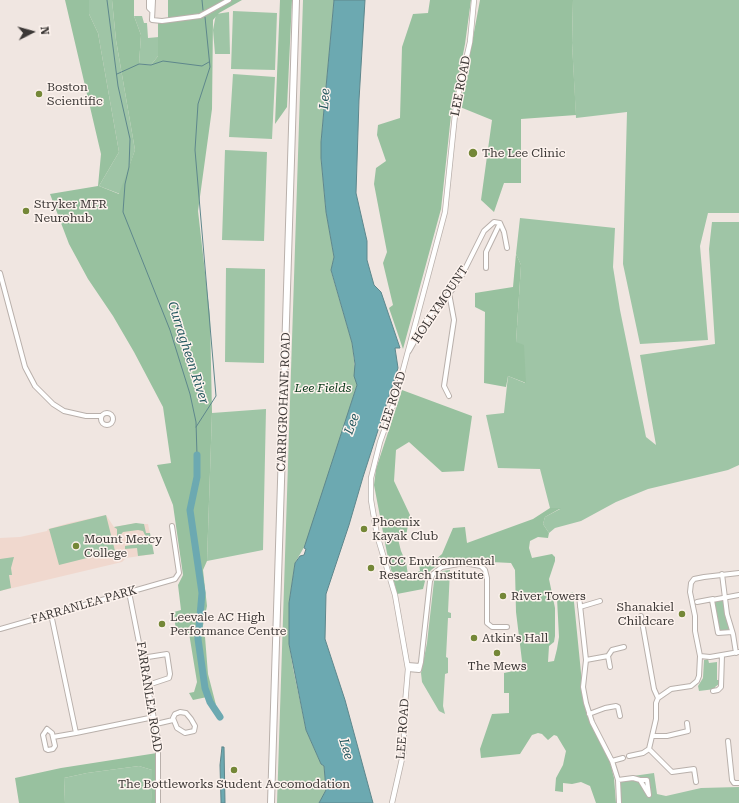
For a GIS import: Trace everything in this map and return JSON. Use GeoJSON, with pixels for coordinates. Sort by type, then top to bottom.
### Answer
{"type":"FeatureCollection","features":[{"type":"Feature","properties":{"kind":"highway","name":"CARRIGROHANE ROAD"},"geometry":{"type":"LineString","coordinates":[[271,803],[296,0]]}},
{"type":"Feature","properties":{"kind":"street"},"geometry":{"type":"LineString","coordinates":[[149,0],[149,8],[152,10]]}},
{"type":"Feature","properties":{"kind":"street"},"geometry":{"type":"LineString","coordinates":[[153,0],[152,20],[191,18],[200,16],[229,0]]}},
{"type":"Feature","properties":{"kind":"street","name":"LEE ROAD"},"geometry":{"type":"LineString","coordinates":[[392,803],[404,750],[404,720],[408,667],[395,595],[377,535],[371,500],[371,478],[376,456],[395,400],[445,212],[456,105],[470,42],[474,0]]}},
{"type":"Feature","properties":{"kind":"street","name":"HOLLYMOUNT"},"geometry":{"type":"LineString","coordinates":[[408,353],[429,316],[462,275],[484,231],[494,222],[500,223],[486,252],[486,268]]}},
{"type":"Feature","properties":{"kind":"street"},"geometry":{"type":"LineString","coordinates":[[500,223],[504,232],[507,248]]}},
{"type":"Feature","properties":{"kind":"street"},"geometry":{"type":"LineString","coordinates":[[0,273],[25,367],[35,386],[53,404],[64,411],[86,416],[102,416]]}},
{"type":"Feature","properties":{"kind":"street"},"geometry":{"type":"LineString","coordinates":[[449,293],[454,320],[444,386],[449,396]]}},
{"type":"Feature","properties":{"kind":"street","name":"FARRANLEA PARK"},"geometry":{"type":"LineString","coordinates":[[0,629],[175,579],[179,573],[172,526]]}},
{"type":"Feature","properties":{"kind":"street"},"geometry":{"type":"LineString","coordinates":[[408,667],[419,668],[430,581],[437,570],[454,565],[472,564],[483,568],[487,578],[487,623],[492,627],[507,627]]}},
{"type":"Feature","properties":{"kind":"street"},"geometry":{"type":"LineString","coordinates":[[658,698],[672,689],[691,686],[700,673],[700,656],[690,587],[694,579],[722,574],[739,573]]}},
{"type":"Feature","properties":{"kind":"street"},"geometry":{"type":"LineString","coordinates":[[700,656],[738,653],[727,614],[722,574]]}},
{"type":"Feature","properties":{"kind":"street","name":"FARRANLEA ROAD"},"geometry":{"type":"LineString","coordinates":[[129,592],[156,724],[159,760],[158,803]]}},
{"type":"Feature","properties":{"kind":"street"},"geometry":{"type":"LineString","coordinates":[[697,602],[725,596],[739,595]]}},
{"type":"Feature","properties":{"kind":"street"},"geometry":{"type":"LineString","coordinates":[[579,596],[586,660],[583,687],[589,714],[612,760],[618,780],[619,803]]}},
{"type":"Feature","properties":{"kind":"street"},"geometry":{"type":"LineString","coordinates":[[713,599],[718,633],[739,634]]}},
{"type":"Feature","properties":{"kind":"street"},"geometry":{"type":"LineString","coordinates":[[580,607],[600,601]]}},
{"type":"Feature","properties":{"kind":"street"},"geometry":{"type":"LineString","coordinates":[[51,614],[76,733]]}},
{"type":"Feature","properties":{"kind":"street"},"geometry":{"type":"LineString","coordinates":[[629,756],[643,753],[649,749],[653,736],[658,698],[654,689],[641,616]]}},
{"type":"Feature","properties":{"kind":"street"},"geometry":{"type":"LineString","coordinates":[[610,667],[608,656],[612,650],[624,647]]}},
{"type":"Feature","properties":{"kind":"street"},"geometry":{"type":"LineString","coordinates":[[148,656],[167,654],[170,674],[169,678],[148,685]]}},
{"type":"Feature","properties":{"kind":"street"},"geometry":{"type":"LineString","coordinates":[[713,691],[722,687],[722,655]]}},
{"type":"Feature","properties":{"kind":"street"},"geometry":{"type":"LineString","coordinates":[[586,660],[608,656]]}},
{"type":"Feature","properties":{"kind":"street"},"geometry":{"type":"LineString","coordinates":[[589,714],[616,706],[618,707],[620,716]]}},
{"type":"Feature","properties":{"kind":"street"},"geometry":{"type":"LineString","coordinates":[[184,712],[191,719],[195,730],[190,733],[182,732],[177,728],[173,720],[176,713],[184,712]]}},
{"type":"Feature","properties":{"kind":"street"},"geometry":{"type":"LineString","coordinates":[[53,737],[154,717]]}},
{"type":"Feature","properties":{"kind":"street"},"geometry":{"type":"LineString","coordinates":[[156,724],[173,720]]}},
{"type":"Feature","properties":{"kind":"street"},"geometry":{"type":"LineString","coordinates":[[653,736],[667,736],[688,731],[687,723]]}},
{"type":"Feature","properties":{"kind":"street"},"geometry":{"type":"LineString","coordinates":[[49,730],[53,737],[54,747],[47,750],[44,732],[49,730]]}},
{"type":"Feature","properties":{"kind":"street"},"geometry":{"type":"LineString","coordinates":[[728,741],[732,780],[734,783],[739,783]]}},
{"type":"Feature","properties":{"kind":"street"},"geometry":{"type":"LineString","coordinates":[[649,749],[672,772],[694,769],[696,782]]}},
{"type":"Feature","properties":{"kind":"street"},"geometry":{"type":"LineString","coordinates":[[612,760],[623,758]]}},
{"type":"Feature","properties":{"kind":"street"},"geometry":{"type":"LineString","coordinates":[[618,780],[633,778],[640,780]]}},
{"type":"Feature","properties":{"kind":"shaded area","name":"Mount Mercy College"},"geometry":{"type":"Polygon","coordinates":[[[106,515],[114,527],[136,523],[148,524],[154,554],[126,558],[122,562],[0,591],[0,538],[20,537],[47,531],[48,529],[69,523],[106,515]]]}},
{"type":"Feature","properties":{"kind":"green space"},"geometry":{"type":"Polygon","coordinates":[[[65,0],[89,0],[89,14],[98,33],[119,152],[99,186],[119,194],[135,150],[116,40],[112,0],[134,0],[134,16],[141,35],[139,64],[151,65],[158,56],[158,23],[201,17],[232,0],[242,0],[219,13],[213,20],[212,109],[198,211],[210,316],[212,413],[207,561],[203,570],[207,606],[201,635],[205,637],[208,674],[216,705],[207,697],[193,700],[189,693],[194,692],[197,682],[189,633],[176,633],[174,612],[181,610],[178,585],[183,575],[173,505],[157,465],[171,463],[163,407],[134,352],[113,316],[88,279],[69,244],[50,194],[98,186],[101,154],[65,0]]]}},
{"type":"Feature","properties":{"kind":"green space"},"geometry":{"type":"Polygon","coordinates":[[[89,0],[112,0],[116,40],[135,150],[120,194],[99,186],[119,152],[98,33],[89,14],[89,0]]]}},
{"type":"Feature","properties":{"kind":"green space"},"geometry":{"type":"Polygon","coordinates":[[[168,0],[226,0],[200,14],[168,19],[168,0]]]}},
{"type":"Feature","properties":{"kind":"green space"},"geometry":{"type":"Polygon","coordinates":[[[280,0],[292,0],[287,107],[275,124],[280,0]]]}},
{"type":"Feature","properties":{"kind":"green space","name":"Lee Fields"},"geometry":{"type":"Polygon","coordinates":[[[303,0],[334,0],[321,142],[321,158],[326,212],[334,257],[331,271],[352,343],[357,385],[307,542],[295,563],[289,603],[289,644],[293,668],[306,730],[321,764],[324,766],[326,790],[319,803],[277,803],[303,0]]]}},
{"type":"Feature","properties":{"kind":"green space"},"geometry":{"type":"Polygon","coordinates":[[[430,0],[471,0],[465,44],[451,115],[441,209],[403,349],[389,308],[393,305],[383,263],[387,252],[374,184],[376,168],[386,161],[377,135],[378,125],[400,118],[402,47],[413,14],[428,13],[430,0]]]}},
{"type":"Feature","properties":{"kind":"green space"},"geometry":{"type":"Polygon","coordinates":[[[480,0],[573,0],[572,43],[576,115],[521,119],[521,183],[504,183],[494,212],[481,200],[492,120],[460,107],[480,0]]]}},
{"type":"Feature","properties":{"kind":"green space"},"geometry":{"type":"Polygon","coordinates":[[[573,0],[739,0],[739,213],[708,213],[700,246],[708,340],[640,344],[623,264],[627,112],[576,118],[572,43],[573,0]]]}},
{"type":"Feature","properties":{"kind":"green space"},"geometry":{"type":"Polygon","coordinates":[[[233,11],[277,13],[275,70],[231,69],[233,11]]]}},
{"type":"Feature","properties":{"kind":"green space"},"geometry":{"type":"Polygon","coordinates":[[[229,12],[230,54],[215,54],[213,30],[216,14],[229,12]]]}},
{"type":"Feature","properties":{"kind":"green space"},"geometry":{"type":"Polygon","coordinates":[[[134,16],[142,16],[144,23],[147,23],[148,38],[159,37],[158,56],[151,65],[139,64],[141,35],[134,16]]]}},
{"type":"Feature","properties":{"kind":"green space"},"geometry":{"type":"Polygon","coordinates":[[[233,74],[275,77],[272,139],[229,137],[233,74]]]}},
{"type":"Feature","properties":{"kind":"green space"},"geometry":{"type":"Polygon","coordinates":[[[225,150],[267,152],[264,241],[222,240],[225,150]]]}},
{"type":"Feature","properties":{"kind":"green space"},"geometry":{"type":"Polygon","coordinates":[[[520,218],[615,228],[613,267],[620,310],[646,437],[656,445],[640,355],[715,344],[709,249],[712,222],[739,222],[739,465],[728,470],[648,489],[616,502],[581,521],[555,528],[549,533],[543,524],[545,517],[560,509],[550,508],[540,469],[498,468],[486,415],[504,413],[508,376],[525,383],[516,342],[521,265],[516,254],[520,218]]]}},
{"type":"Feature","properties":{"kind":"green space"},"geometry":{"type":"Polygon","coordinates":[[[516,254],[521,265],[516,342],[524,345],[526,383],[508,376],[506,387],[484,383],[485,312],[475,307],[475,293],[513,287],[516,254]]]}},
{"type":"Feature","properties":{"kind":"green space"},"geometry":{"type":"Polygon","coordinates":[[[226,268],[265,269],[264,363],[225,362],[226,268]]]}},
{"type":"Feature","properties":{"kind":"green space"},"geometry":{"type":"Polygon","coordinates":[[[402,390],[472,416],[464,471],[442,472],[409,442],[396,450],[394,481],[410,515],[406,536],[398,539],[406,562],[408,575],[420,571],[419,564],[435,560],[442,554],[453,528],[465,527],[467,543],[533,519],[550,508],[561,508],[545,517],[543,524],[549,533],[548,538],[538,537],[530,541],[529,548],[532,558],[552,554],[555,557],[549,579],[555,608],[555,636],[554,642],[549,646],[548,662],[554,661],[559,637],[557,598],[573,592],[584,703],[591,722],[609,758],[614,778],[616,803],[596,803],[590,786],[581,782],[572,784],[563,783],[563,792],[555,791],[556,778],[563,765],[566,751],[557,736],[554,735],[548,740],[542,734],[538,733],[532,735],[520,754],[481,758],[480,749],[492,714],[509,713],[509,693],[504,693],[504,673],[523,669],[516,612],[515,570],[511,563],[451,560],[438,565],[431,570],[426,577],[423,589],[397,594],[387,553],[374,485],[376,469],[402,390]]]}},
{"type":"Feature","properties":{"kind":"green space"},"geometry":{"type":"Polygon","coordinates":[[[266,409],[263,550],[207,561],[212,413],[266,409]]]}},
{"type":"Feature","properties":{"kind":"green space"},"geometry":{"type":"Polygon","coordinates":[[[106,515],[115,551],[59,565],[49,529],[106,515]]]}},
{"type":"Feature","properties":{"kind":"green space"},"geometry":{"type":"Polygon","coordinates":[[[136,523],[144,524],[146,533],[150,533],[154,554],[138,556],[137,548],[125,549],[125,546],[143,543],[146,537],[143,531],[138,530],[123,532],[118,538],[117,529],[114,527],[136,523]]]}},
{"type":"Feature","properties":{"kind":"green space"},"geometry":{"type":"Polygon","coordinates":[[[14,557],[11,568],[12,575],[9,575],[11,588],[0,591],[0,559],[14,557]]]}},
{"type":"Feature","properties":{"kind":"green space"},"geometry":{"type":"Polygon","coordinates":[[[450,570],[448,612],[451,613],[451,618],[448,618],[446,657],[448,658],[448,673],[445,674],[443,706],[445,714],[439,711],[422,682],[421,673],[427,643],[434,581],[442,571],[450,570]]]}},
{"type":"Feature","properties":{"kind":"green space"},"geometry":{"type":"Polygon","coordinates":[[[724,600],[729,629],[728,631],[720,632],[714,602],[724,600]]]}},
{"type":"Feature","properties":{"kind":"green space"},"geometry":{"type":"Polygon","coordinates":[[[708,659],[709,663],[717,662],[717,680],[720,680],[719,684],[715,687],[715,689],[699,691],[698,686],[703,678],[704,660],[708,659]]]}},
{"type":"Feature","properties":{"kind":"green space"},"geometry":{"type":"Polygon","coordinates":[[[157,753],[157,788],[155,803],[151,803],[152,770],[139,766],[87,773],[64,778],[65,803],[19,803],[15,778],[61,768],[157,753]]]}},
{"type":"Feature","properties":{"kind":"green space"},"geometry":{"type":"Polygon","coordinates":[[[139,766],[152,770],[153,773],[151,803],[65,803],[64,778],[87,773],[139,766]]]}},
{"type":"Feature","properties":{"kind":"green space"},"geometry":{"type":"Polygon","coordinates":[[[654,773],[657,794],[666,796],[701,788],[739,787],[739,803],[621,803],[619,778],[654,773]]]}},
{"type":"Feature","properties":{"kind":"water","name":"Lee"},"geometry":{"type":"Polygon","coordinates":[[[334,0],[365,0],[359,100],[356,193],[367,241],[367,260],[374,285],[381,292],[400,348],[395,348],[398,368],[326,594],[325,639],[345,700],[373,803],[319,803],[326,790],[324,766],[321,764],[306,730],[289,644],[289,603],[295,563],[300,556],[304,555],[306,549],[304,548],[357,385],[354,376],[355,364],[352,343],[331,270],[334,257],[326,212],[321,158],[321,142],[334,0]]]}},
{"type":"Feature","properties":{"kind":"water"},"geometry":{"type":"Polygon","coordinates":[[[222,747],[224,747],[225,803],[221,803],[220,765],[222,747]]]}},
{"type":"Feature","properties":{"kind":"waterway","name":"Curragheen River"},"geometry":{"type":"LineString","coordinates":[[107,0],[118,86],[130,139],[129,167],[125,184],[123,212],[170,330],[190,394],[196,422],[197,455]]}},
{"type":"Feature","properties":{"kind":"waterway"},"geometry":{"type":"LineString","coordinates":[[202,0],[203,10]]}},
{"type":"Feature","properties":{"kind":"waterway"},"geometry":{"type":"LineString","coordinates":[[196,427],[216,396],[195,150],[198,104],[210,67],[205,17]]}},
{"type":"Feature","properties":{"kind":"waterway"},"geometry":{"type":"LineString","coordinates":[[117,74],[139,64],[151,65],[163,61],[202,66],[209,62]]}},
{"type":"Feature","properties":{"kind":"waterway","name":"Curragheen River"},"geometry":{"type":"LineString","coordinates":[[197,455],[197,477],[190,510],[202,593],[198,639],[205,688],[210,702],[220,717]]}},
{"type":"Feature","properties":{"kind":"place","name":"Boston Scientific"},"geometry":{"type":"Point","coordinates":[39,94]}},
{"type":"Feature","properties":{"kind":"place","name":"The Lee Clinic"},"geometry":{"type":"Point","coordinates":[473,153]}},
{"type":"Feature","properties":{"kind":"place","name":"Stryker MFR Neurohub"},"geometry":{"type":"Point","coordinates":[26,211]}},
{"type":"Feature","properties":{"kind":"place","name":"Phoenix Kayak Club"},"geometry":{"type":"Point","coordinates":[364,529]}},
{"type":"Feature","properties":{"kind":"place","name":"Mount Mercy College"},"geometry":{"type":"Point","coordinates":[76,546]}},
{"type":"Feature","properties":{"kind":"place","name":"UCC Environmental Research Institute"},"geometry":{"type":"Point","coordinates":[371,568]}},
{"type":"Feature","properties":{"kind":"place","name":"River Towers"},"geometry":{"type":"Point","coordinates":[503,596]}},
{"type":"Feature","properties":{"kind":"place","name":"Shanakiel Childcare"},"geometry":{"type":"Point","coordinates":[682,614]}},
{"type":"Feature","properties":{"kind":"place","name":"Leevale AC High Performance Centre"},"geometry":{"type":"Point","coordinates":[162,624]}},
{"type":"Feature","properties":{"kind":"place","name":"Atkin's Hall"},"geometry":{"type":"Point","coordinates":[474,638]}},
{"type":"Feature","properties":{"kind":"place","name":"The Mews"},"geometry":{"type":"Point","coordinates":[497,653]}},
{"type":"Feature","properties":{"kind":"place","name":"The Bottleworks Student Accomodation"},"geometry":{"type":"Point","coordinates":[234,770]}}]}
